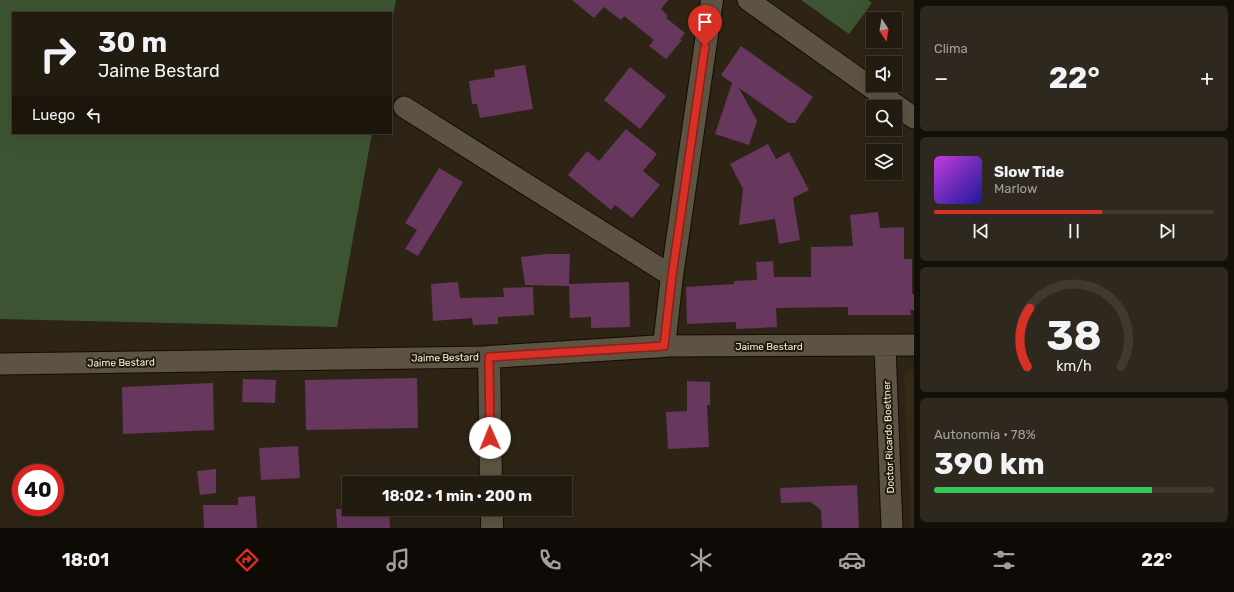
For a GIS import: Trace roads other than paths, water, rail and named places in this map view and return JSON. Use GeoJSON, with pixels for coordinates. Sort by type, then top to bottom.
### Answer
{"type":"FeatureCollection","features":[{"type":"Feature","properties":{"kind":"street"},"geometry":{"type":"LineString","coordinates":[[664,346],[672,276],[712,0]]}},
{"type":"Feature","properties":{"kind":"street"},"geometry":{"type":"LineString","coordinates":[[748,0],[914,118]]}},
{"type":"Feature","properties":{"kind":"street"},"geometry":{"type":"LineString","coordinates":[[404,107],[672,276]]}},
{"type":"Feature","properties":{"kind":"street","name":"Jaime Bestard"},"geometry":{"type":"LineString","coordinates":[[0,364],[489,357],[664,346],[914,345]]}},
{"type":"Feature","properties":{"kind":"street","name":"Doctor Ricardo Boettner"},"geometry":{"type":"LineString","coordinates":[[885,346],[892,528]]}},
{"type":"Feature","properties":{"kind":"street"},"geometry":{"type":"LineString","coordinates":[[489,357],[491,476]]}},
{"type":"Feature","properties":{"kind":"street"},"geometry":{"type":"LineString","coordinates":[[492,516],[492,528]]}}]}
